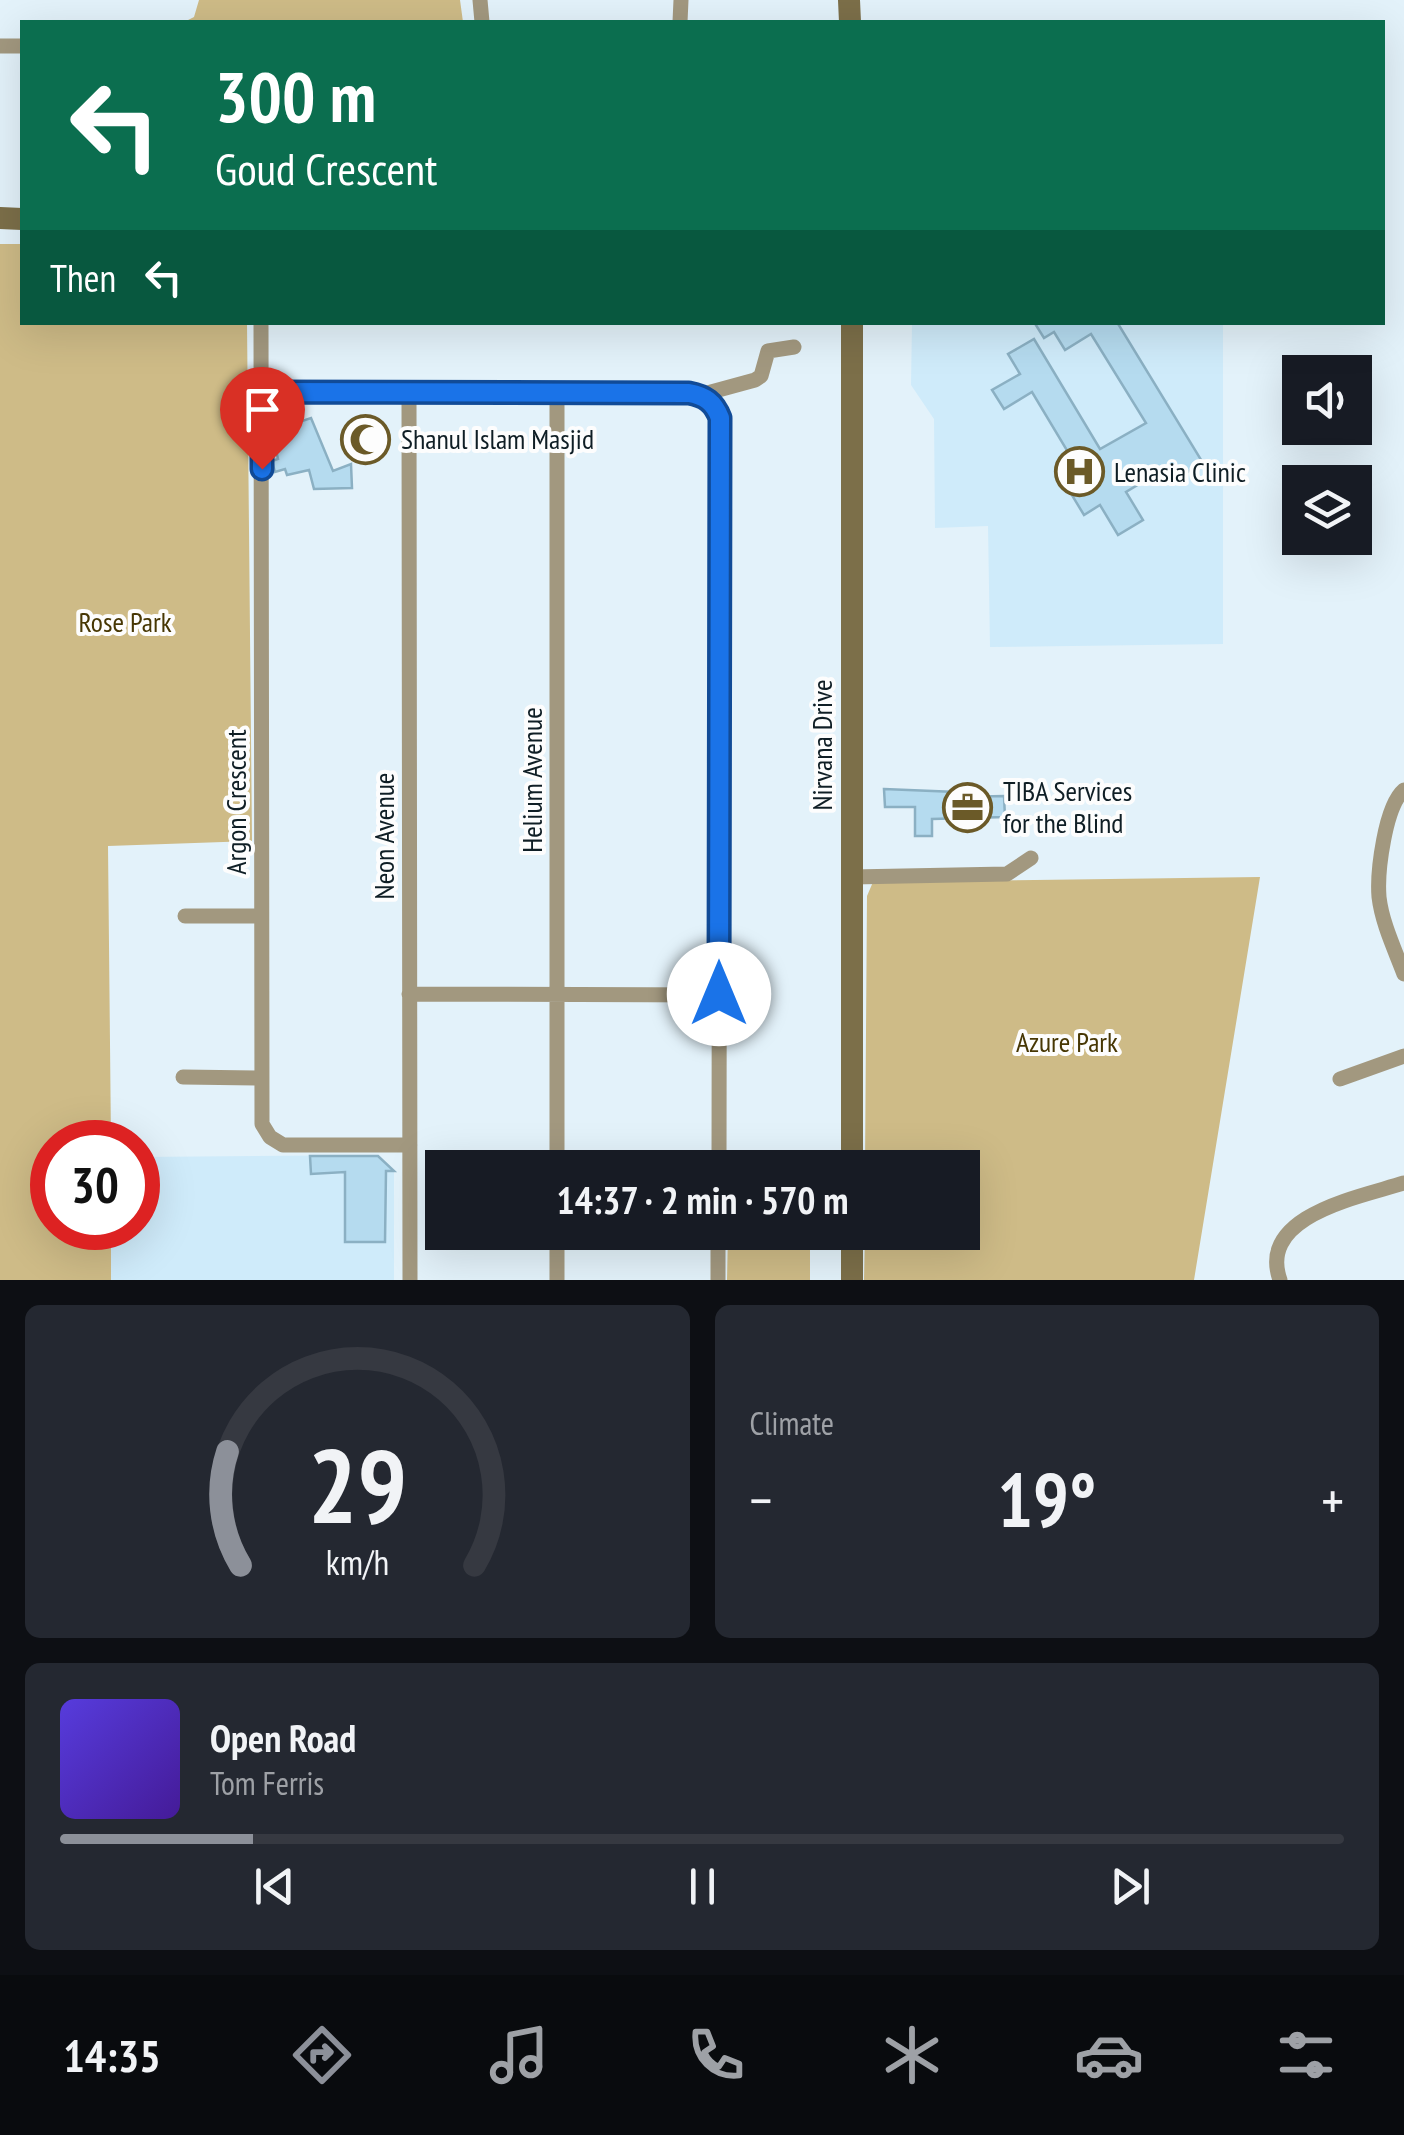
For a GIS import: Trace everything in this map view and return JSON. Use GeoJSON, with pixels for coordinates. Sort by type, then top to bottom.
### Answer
{"type":"FeatureCollection","features":[{"type":"Feature","properties":{"kind":"main road","name":"Nirvana Drive"},"geometry":{"type":"LineString","coordinates":[[852,325],[852,1150]]}},
{"type":"Feature","properties":{"kind":"main road"},"geometry":{"type":"LineString","coordinates":[[852,1250],[852,1280]]}},
{"type":"Feature","properties":{"kind":"street","name":"Argon Crescent"},"geometry":{"type":"LineString","coordinates":[[262,325],[262,1124],[276,1142],[410,1146]]}},
{"type":"Feature","properties":{"kind":"street"},"geometry":{"type":"LineString","coordinates":[[262,392],[700,395],[755,380],[768,351],[794,347]]}},
{"type":"Feature","properties":{"kind":"street","name":"Neon Avenue"},"geometry":{"type":"LineString","coordinates":[[409,392],[410,1280]]}},
{"type":"Feature","properties":{"kind":"street","name":"Helium Avenue"},"geometry":{"type":"LineString","coordinates":[[557,394],[557,1150]]}},
{"type":"Feature","properties":{"kind":"street"},"geometry":{"type":"LineString","coordinates":[[700,395],[716,407],[720,418],[719,1150]]}},
{"type":"Feature","properties":{"kind":"street"},"geometry":{"type":"LineString","coordinates":[[1404,790],[1389,814],[1379,887],[1384,918],[1404,974]]}},
{"type":"Feature","properties":{"kind":"street"},"geometry":{"type":"LineString","coordinates":[[852,877],[1007,874],[1031,858]]}},
{"type":"Feature","properties":{"kind":"street"},"geometry":{"type":"LineString","coordinates":[[185,916],[261,916]]}},
{"type":"Feature","properties":{"kind":"street"},"geometry":{"type":"LineString","coordinates":[[409,994],[719,994]]}},
{"type":"Feature","properties":{"kind":"street"},"geometry":{"type":"LineString","coordinates":[[1340,1079],[1404,1056]]}},
{"type":"Feature","properties":{"kind":"street"},"geometry":{"type":"LineString","coordinates":[[184,1078],[261,1078]]}},
{"type":"Feature","properties":{"kind":"street"},"geometry":{"type":"LineString","coordinates":[[1280,1280],[1277,1256],[1297,1222],[1404,1183]]}},
{"type":"Feature","properties":{"kind":"street"},"geometry":{"type":"LineString","coordinates":[[557,1250],[557,1280]]}},
{"type":"Feature","properties":{"kind":"street"},"geometry":{"type":"LineString","coordinates":[[718,1250],[718,1280]]}},
{"type":"Feature","properties":{"kind":"shaded area","name":"Lenasia Clinic"},"geometry":{"type":"Polygon","coordinates":[[[912,325],[1223,325],[1223,644],[990,647],[988,526],[935,528],[934,419],[911,385],[912,325]]]}},
{"type":"Feature","properties":{"kind":"shaded area"},"geometry":{"type":"Polygon","coordinates":[[[376,1155],[394,1171],[394,1280],[111,1280],[111,1250],[160,1250],[160,1157],[376,1155]]]}},
{"type":"Feature","properties":{"kind":"green space"},"geometry":{"type":"Polygon","coordinates":[[[199,0],[460,0],[463,20],[188,20],[194,17],[199,0]]]}},
{"type":"Feature","properties":{"kind":"green space","name":"Rose Park"},"geometry":{"type":"Polygon","coordinates":[[[0,244],[20,244],[20,325],[247,325],[252,841],[108,846],[111,1120],[30,1120],[30,1250],[111,1250],[111,1280],[0,1280],[0,244]]]}},
{"type":"Feature","properties":{"kind":"green space","name":"Azure Park"},"geometry":{"type":"Polygon","coordinates":[[[1260,877],[1194,1280],[864,1280],[865,1250],[980,1250],[980,1150],[865,1150],[867,896],[873,882],[1260,877]]]}},
{"type":"Feature","properties":{"kind":"green space"},"geometry":{"type":"Polygon","coordinates":[[[728,1250],[810,1250],[810,1280],[727,1280],[728,1250]]]}},
{"type":"Feature","properties":{"kind":"building"},"geometry":{"type":"Polygon","coordinates":[[[1036,325],[1119,325],[1203,463],[1179,477],[1171,465],[1126,492],[1143,520],[1118,535],[1100,505],[1084,515],[1067,487],[1083,477],[1032,392],[1004,409],[992,390],[1020,374],[1008,354],[1034,339],[1100,449],[1146,423],[1091,334],[1065,350],[1054,332],[1044,338],[1036,325]]]}},
{"type":"Feature","properties":{"kind":"building"},"geometry":{"type":"Polygon","coordinates":[[[311,418],[333,471],[351,464],[352,488],[314,489],[309,470],[287,475],[285,469],[275,472],[275,430],[311,418]]]}},
{"type":"Feature","properties":{"kind":"building"},"geometry":{"type":"Polygon","coordinates":[[[884,789],[956,792],[956,797],[1004,796],[1005,817],[932,819],[932,836],[915,836],[915,807],[885,807],[884,789]]]}},
{"type":"Feature","properties":{"kind":"building"},"geometry":{"type":"Polygon","coordinates":[[[310,1156],[378,1156],[394,1171],[386,1171],[385,1242],[345,1242],[345,1172],[311,1174],[310,1156]]]}},
{"type":"Feature","properties":{"kind":"place","name":"Shanul Islam Masjid"},"geometry":{"type":"Point","coordinates":[366,439]}},
{"type":"Feature","properties":{"kind":"place","name":"Lenasia Clinic"},"geometry":{"type":"Point","coordinates":[1079,472]}},
{"type":"Feature","properties":{"kind":"place","name":"TIBA Services for the Blind"},"geometry":{"type":"Point","coordinates":[968,807]}},
{"type":"Feature","properties":{"kind":"route"},"geometry":{"type":"LineString","coordinates":[[262,469],[262,392],[689,393],[700,395],[716,407],[720,418],[719,994]]}}]}
